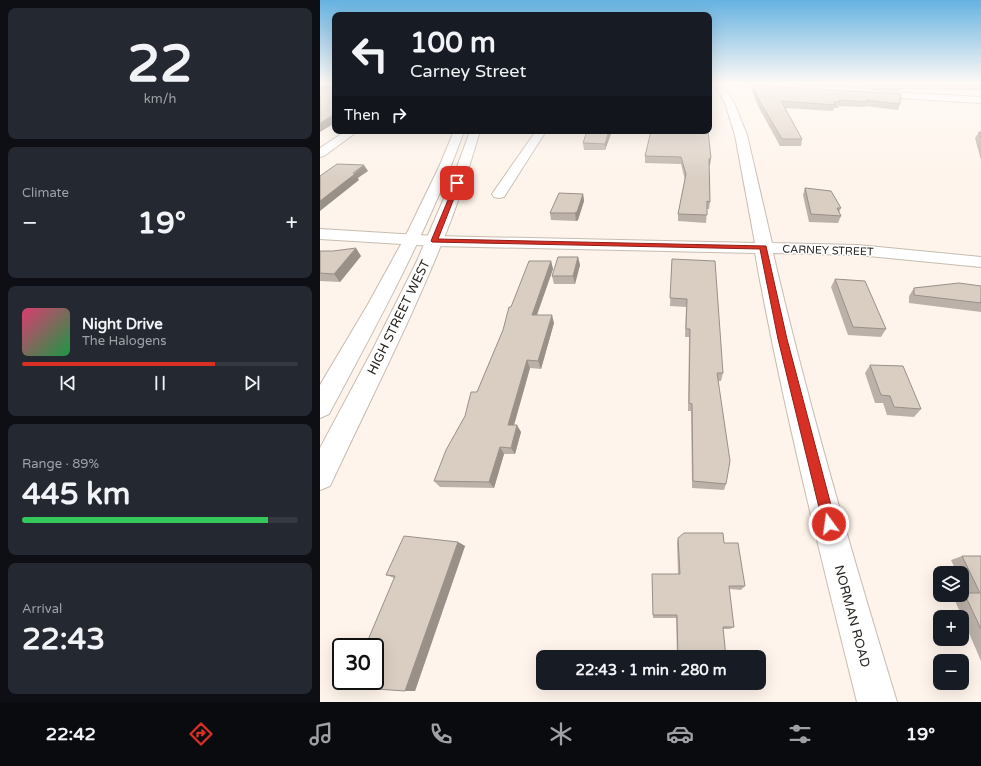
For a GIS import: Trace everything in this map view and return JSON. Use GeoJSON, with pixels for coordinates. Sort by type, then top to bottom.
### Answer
{"type":"FeatureCollection","features":[{"type":"Feature","properties":{"kind":"street","name":"NORMAN ROAD"},"geometry":{"type":"LineString","coordinates":[[736,116],[745,147],[782,339],[849,602],[877,702]]}},
{"type":"Feature","properties":{"kind":"street"},"geometry":{"type":"LineString","coordinates":[[320,152],[348,134]]}},
{"type":"Feature","properties":{"kind":"street","name":"HIGH STREET WEST"},"geometry":{"type":"LineString","coordinates":[[320,406],[411,240],[434,192],[458,134]]}},
{"type":"Feature","properties":{"kind":"street","name":"HIGH STREET WEST"},"geometry":{"type":"LineString","coordinates":[[320,476],[411,292],[434,241],[466,160],[474,134]]}},
{"type":"Feature","properties":{"kind":"street"},"geometry":{"type":"LineString","coordinates":[[499,194],[539,134]]}},
{"type":"Feature","properties":{"kind":"street","name":"CARNEY STREET"},"geometry":{"type":"LineString","coordinates":[[320,234],[434,241],[858,250],[981,262]]}},
{"type":"Feature","properties":{"kind":"building"},"geometry":{"type":"Polygon","coordinates":[[[320,116],[332,116],[332,116],[320,123],[320,116]]]}},
{"type":"Feature","properties":{"kind":"building"},"geometry":{"type":"Polygon","coordinates":[[[768,116],[789,116],[802,139],[782,139],[768,116]]]}},
{"type":"Feature","properties":{"kind":"building"},"geometry":{"type":"Polygon","coordinates":[[[586,134],[608,134],[605,144],[583,143],[586,134]]]}},
{"type":"Feature","properties":{"kind":"building"},"geometry":{"type":"Polygon","coordinates":[[[650,134],[708,134],[711,158],[709,159],[710,202],[707,201],[707,215],[678,214],[686,174],[681,157],[645,156],[650,134]]]}},
{"type":"Feature","properties":{"kind":"building"},"geometry":{"type":"Polygon","coordinates":[[[337,164],[364,165],[353,173],[355,174],[320,201],[320,176],[337,164]]]}},
{"type":"Feature","properties":{"kind":"building"},"geometry":{"type":"Polygon","coordinates":[[[805,188],[831,191],[841,208],[837,208],[841,216],[811,214],[805,188]]]}},
{"type":"Feature","properties":{"kind":"building"},"geometry":{"type":"Polygon","coordinates":[[[559,193],[583,194],[577,212],[550,213],[559,193]]]}},
{"type":"Feature","properties":{"kind":"building"},"geometry":{"type":"Polygon","coordinates":[[[356,248],[334,274],[320,273],[320,251],[356,248]]]}},
{"type":"Feature","properties":{"kind":"building"},"geometry":{"type":"Polygon","coordinates":[[[558,257],[578,257],[573,276],[552,276],[558,257]]]}},
{"type":"Feature","properties":{"kind":"building"},"geometry":{"type":"Polygon","coordinates":[[[672,259],[715,261],[723,373],[717,373],[730,461],[726,484],[693,481],[692,404],[689,403],[690,329],[686,329],[687,299],[670,298],[672,259]]]}},
{"type":"Feature","properties":{"kind":"building"},"geometry":{"type":"Polygon","coordinates":[[[529,261],[551,261],[532,315],[552,315],[538,361],[527,360],[508,425],[517,425],[511,448],[500,447],[489,482],[434,481],[446,450],[465,416],[471,392],[477,392],[503,330],[509,307],[511,307],[529,261]]]}},
{"type":"Feature","properties":{"kind":"building"},"geometry":{"type":"Polygon","coordinates":[[[835,279],[865,281],[886,329],[853,327],[835,279]]]}},
{"type":"Feature","properties":{"kind":"building"},"geometry":{"type":"Polygon","coordinates":[[[959,283],[981,286],[981,303],[914,295],[914,288],[959,283]]]}},
{"type":"Feature","properties":{"kind":"building"},"geometry":{"type":"Polygon","coordinates":[[[870,365],[903,366],[921,409],[894,407],[890,396],[881,395],[870,365]]]}},
{"type":"Feature","properties":{"kind":"building"},"geometry":{"type":"Polygon","coordinates":[[[684,533],[723,533],[724,543],[738,543],[745,586],[729,586],[734,627],[723,627],[725,650],[678,650],[677,615],[653,615],[652,574],[680,574],[678,538],[684,533]]]}},
{"type":"Feature","properties":{"kind":"building"},"geometry":{"type":"Polygon","coordinates":[[[404,536],[458,542],[405,691],[384,690],[384,638],[369,638],[395,576],[386,575],[404,536]]]}},
{"type":"Feature","properties":{"kind":"building"},"geometry":{"type":"Polygon","coordinates":[[[962,556],[981,556],[981,629],[968,602],[969,593],[980,593],[969,570],[969,566],[967,566],[962,556]]]}},
{"type":"Feature","properties":{"kind":"route"},"geometry":{"type":"LineString","coordinates":[[457,183],[449,207],[434,241],[764,247],[782,339],[829,524]]}}]}
